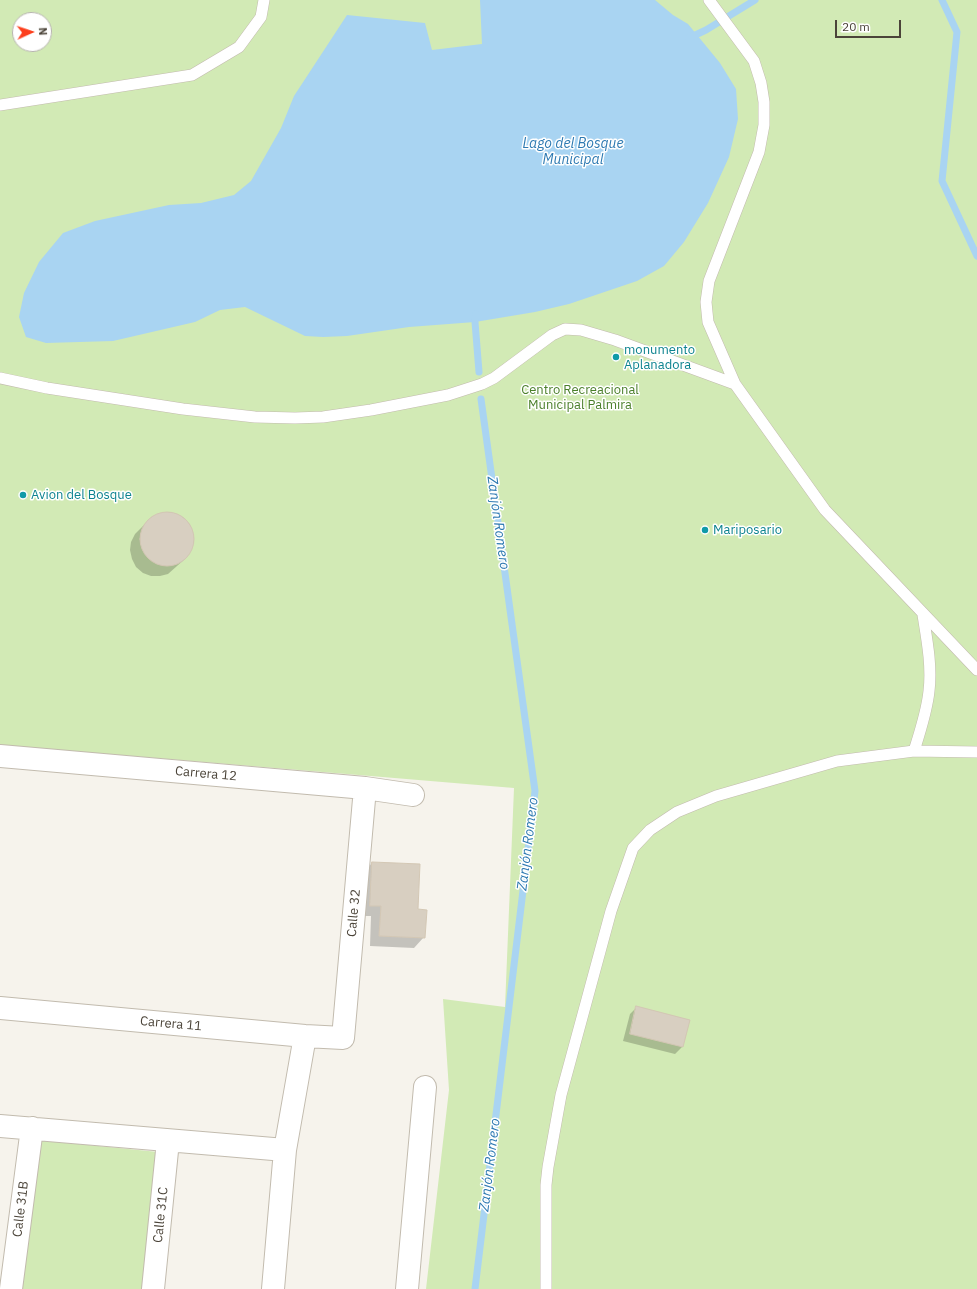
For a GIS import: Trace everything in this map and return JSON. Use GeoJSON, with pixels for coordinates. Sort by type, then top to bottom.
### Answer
{"type":"FeatureCollection","features":[{"type":"Feature","properties":{"kind":"street","name":"Carrera 12"},"geometry":{"type":"LineString","coordinates":[[0,756],[365,788],[413,795]]}},
{"type":"Feature","properties":{"kind":"street","name":"Calle 32"},"geometry":{"type":"LineString","coordinates":[[343,1038],[365,788]]}},
{"type":"Feature","properties":{"kind":"street","name":"Carrera 11"},"geometry":{"type":"LineString","coordinates":[[0,1008],[305,1036],[343,1038]]}},
{"type":"Feature","properties":{"kind":"street"},"geometry":{"type":"LineString","coordinates":[[272,1289],[285,1150],[305,1036]]}},
{"type":"Feature","properties":{"kind":"street"},"geometry":{"type":"LineString","coordinates":[[407,1289],[425,1087]]}},
{"type":"Feature","properties":{"kind":"street"},"geometry":{"type":"LineString","coordinates":[[0,1126],[285,1150]]}},
{"type":"Feature","properties":{"kind":"street","name":"Calle 31B"},"geometry":{"type":"LineString","coordinates":[[8,1281],[32,1128]]}},
{"type":"Feature","properties":{"kind":"street","name":"Calle 31C"},"geometry":{"type":"LineString","coordinates":[[153,1289],[168,1140]]}},
{"type":"Feature","properties":{"kind":"lane"},"geometry":{"type":"LineString","coordinates":[[0,105],[192,75],[239,47],[262,17],[264,0]]}},
{"type":"Feature","properties":{"kind":"lane"},"geometry":{"type":"LineString","coordinates":[[709,0],[754,61],[761,83],[764,102],[764,125],[759,152],[709,282],[706,302],[708,322],[735,384],[825,510],[923,615],[977,670]]}},
{"type":"Feature","properties":{"kind":"lane"},"geometry":{"type":"LineString","coordinates":[[0,378],[47,388],[183,409],[255,416],[295,418],[323,417],[371,410],[448,395],[482,384],[494,378],[552,334],[565,329],[580,330],[615,340],[735,384]]}},
{"type":"Feature","properties":{"kind":"lane"},"geometry":{"type":"LineString","coordinates":[[914,751],[922,726],[929,691],[929,658],[923,615]]}},
{"type":"Feature","properties":{"kind":"lane"},"geometry":{"type":"LineString","coordinates":[[546,1289],[546,1185],[550,1152],[561,1095],[611,911],[633,848],[650,830],[677,812],[716,796],[837,761],[914,751],[977,752]]}},
{"type":"Feature","properties":{"kind":"green space","name":"Centro Recreacional Municipal Palmira"},"geometry":{"type":"Polygon","coordinates":[[[0,0],[977,0],[977,1289],[426,1289],[449,1090],[443,999],[505,1007],[514,788],[0,745],[0,0]]]}},
{"type":"Feature","properties":{"kind":"green space"},"geometry":{"type":"Polygon","coordinates":[[[39,1140],[158,1152],[144,1289],[20,1289],[39,1140]]]}},
{"type":"Feature","properties":{"kind":"water","name":"Lago del Bosque Municipal"},"geometry":{"type":"Polygon","coordinates":[[[480,0],[655,0],[673,15],[688,24],[720,63],[736,89],[738,119],[729,157],[708,203],[684,242],[664,266],[637,281],[569,304],[535,312],[475,322],[409,327],[347,336],[305,336],[245,307],[220,310],[195,322],[113,341],[46,343],[26,337],[19,317],[24,293],[39,262],[63,233],[95,221],[169,205],[201,203],[234,195],[251,181],[281,128],[294,96],[347,15],[425,23],[432,50],[482,44],[480,0]]]}},
{"type":"Feature","properties":{"kind":"building"},"geometry":{"type":"Polygon","coordinates":[[[162,512],[172,512],[182,516],[190,524],[194,534],[194,544],[190,554],[182,562],[172,566],[162,566],[152,562],[144,554],[140,544],[140,534],[144,524],[152,516],[162,512]]]}},
{"type":"Feature","properties":{"kind":"building"},"geometry":{"type":"Polygon","coordinates":[[[372,862],[420,864],[418,909],[427,910],[425,938],[379,936],[381,906],[370,906],[372,862]]]}},
{"type":"Feature","properties":{"kind":"building"},"geometry":{"type":"Polygon","coordinates":[[[636,1006],[690,1020],[683,1047],[630,1034],[636,1006]]]}},
{"type":"Feature","properties":{"kind":"waterway","name":"Zanjón Romero"},"geometry":{"type":"LineString","coordinates":[[689,38],[706,30],[755,0]]}},
{"type":"Feature","properties":{"kind":"waterway"},"geometry":{"type":"LineString","coordinates":[[942,0],[957,32],[942,181],[977,256]]}},
{"type":"Feature","properties":{"kind":"waterway","name":"Zanjón Romero"},"geometry":{"type":"LineString","coordinates":[[476,314],[475,322],[479,372]]}},
{"type":"Feature","properties":{"kind":"waterway","name":"Zanjón Romero"},"geometry":{"type":"LineString","coordinates":[[475,1289],[535,791],[481,399]]}},
{"type":"Feature","properties":{"kind":"place","name":"monumento Aplanadora"},"geometry":{"type":"Point","coordinates":[616,357]}},
{"type":"Feature","properties":{"kind":"place","name":"Avion del Bosque"},"geometry":{"type":"Point","coordinates":[23,495]}},
{"type":"Feature","properties":{"kind":"place","name":"Mariposario"},"geometry":{"type":"Point","coordinates":[705,530]}}]}
